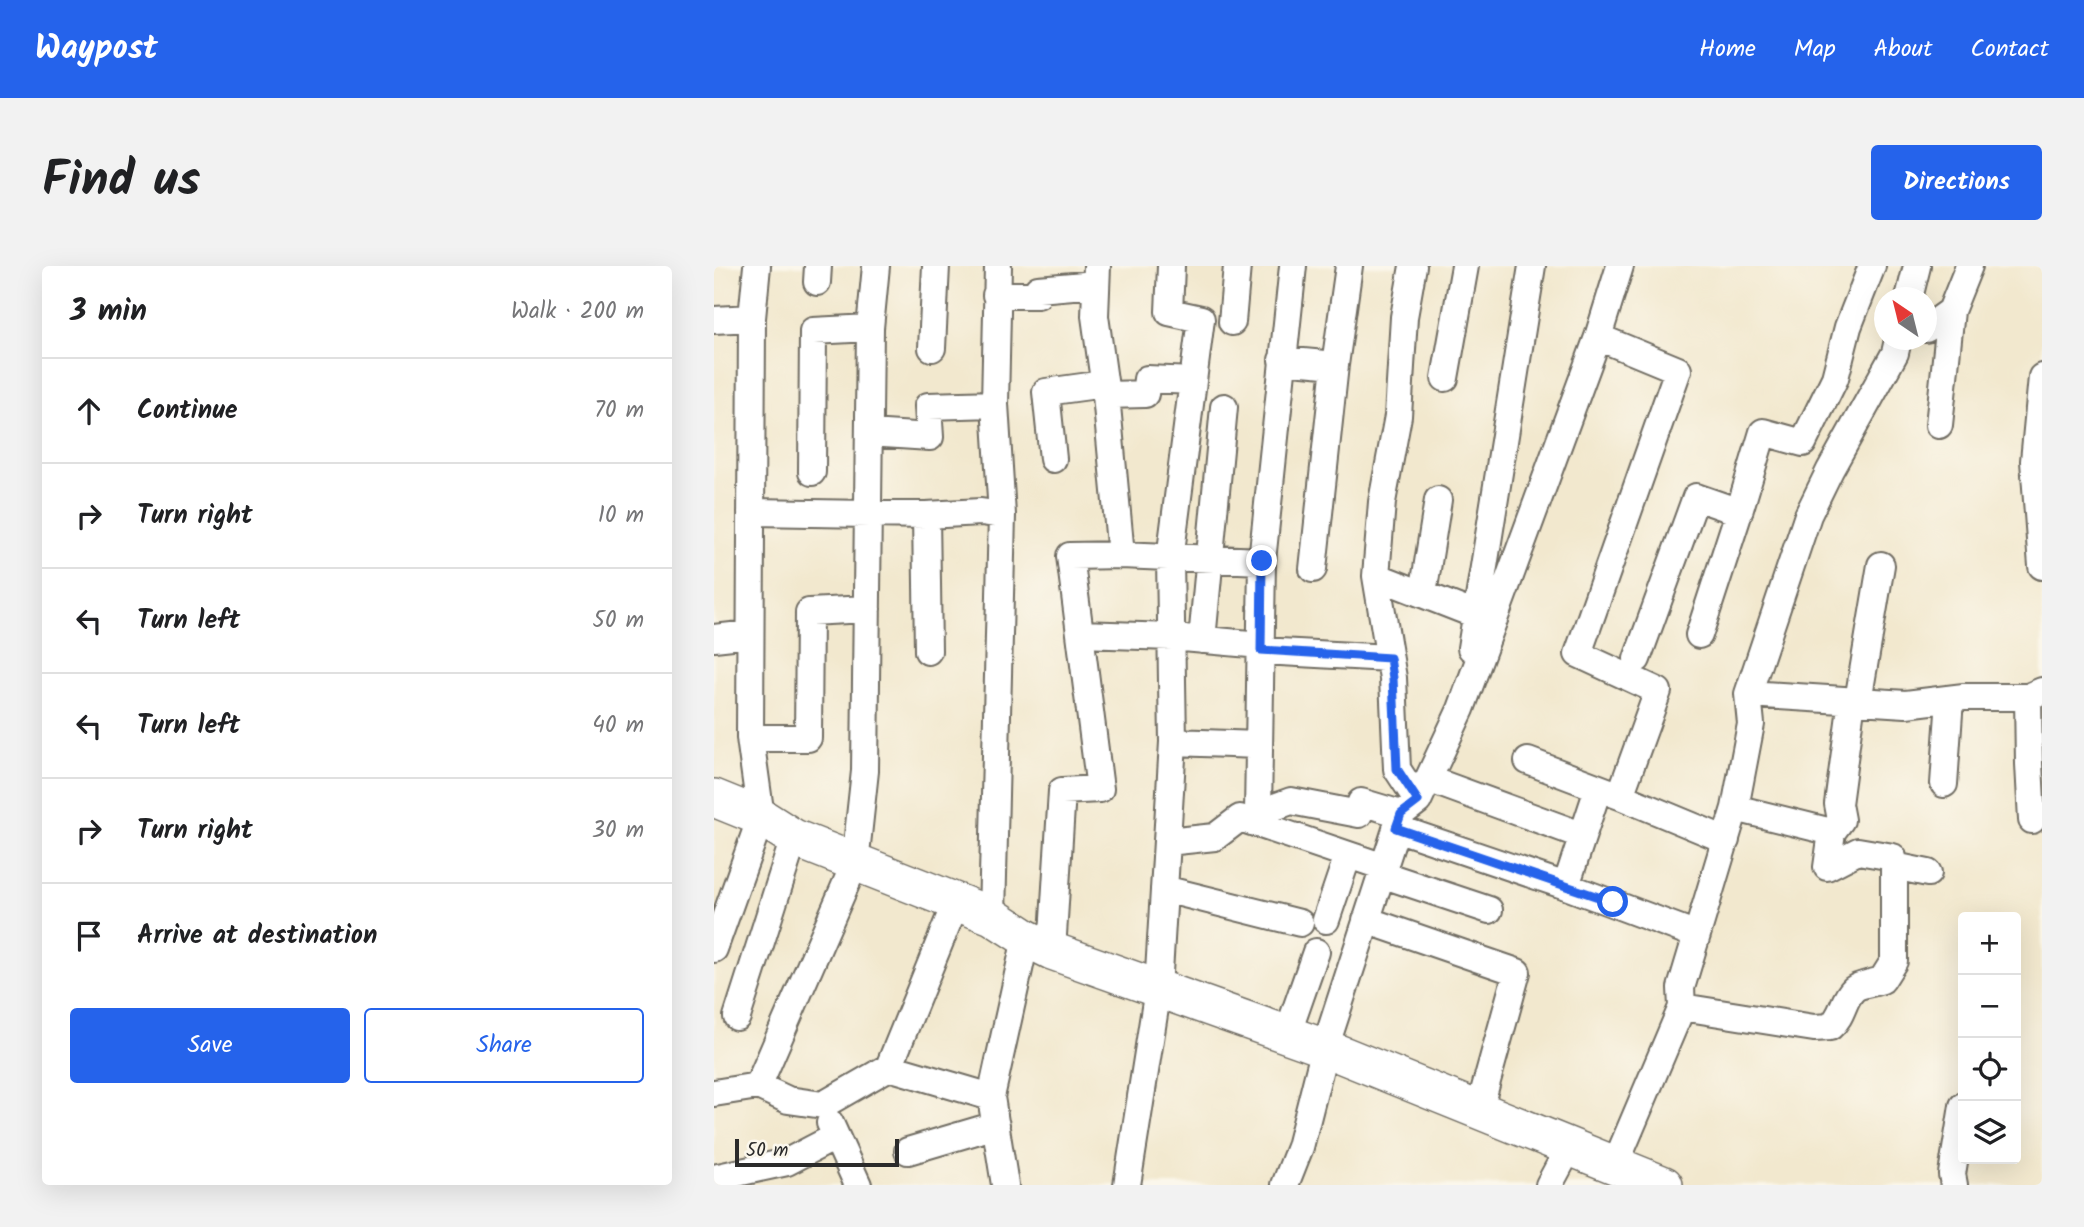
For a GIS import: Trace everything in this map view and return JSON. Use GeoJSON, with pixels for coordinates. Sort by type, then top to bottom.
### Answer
{"type":"FeatureCollection","features":[{"type":"Feature","properties":{"kind":"street"},"geometry":{"type":"LineString","coordinates":[[714,949],[761,817],[750,738],[752,318],[757,266]]}},
{"type":"Feature","properties":{"kind":"street"},"geometry":{"type":"LineString","coordinates":[[758,1086],[855,863],[865,772],[870,328],[876,266]]}},
{"type":"Feature","properties":{"kind":"street"},"geometry":{"type":"LineString","coordinates":[[932,348],[936,266]]}},
{"type":"Feature","properties":{"kind":"street"},"geometry":{"type":"LineString","coordinates":[[992,916],[1002,515],[995,404],[998,266]]}},
{"type":"Feature","properties":{"kind":"street"},"geometry":{"type":"LineString","coordinates":[[1127,1185],[1158,989],[1173,742],[1170,559],[1201,318],[1169,312],[1171,266]]}},
{"type":"Feature","properties":{"kind":"street"},"geometry":{"type":"LineString","coordinates":[[1232,322],[1237,266]]}},
{"type":"Feature","properties":{"kind":"street"},"geometry":{"type":"LineString","coordinates":[[1293,266],[1262,561],[1258,813],[1291,801],[1359,814],[1361,802],[1411,805],[1581,835]]}},
{"type":"Feature","properties":{"kind":"street"},"geometry":{"type":"LineString","coordinates":[[1313,569],[1335,365],[1349,266]]}},
{"type":"Feature","properties":{"kind":"street"},"geometry":{"type":"LineString","coordinates":[[1413,266],[1404,317],[1398,416],[1382,502],[1376,576],[1393,678],[1397,769],[1411,805],[1566,886],[1697,935]]}},
{"type":"Feature","properties":{"kind":"street"},"geometry":{"type":"LineString","coordinates":[[1445,378],[1465,266]]}},
{"type":"Feature","properties":{"kind":"street"},"geometry":{"type":"LineString","coordinates":[[1461,709],[1532,266]]}},
{"type":"Feature","properties":{"kind":"street"},"geometry":{"type":"LineString","coordinates":[[1285,1185],[1300,1147],[1325,1048],[1383,871],[1411,805],[1461,709],[1598,337],[1620,266]]}},
{"type":"Feature","properties":{"kind":"street"},"geometry":{"type":"LineString","coordinates":[[1699,635],[1763,432],[1803,443],[1835,378],[1848,327],[1872,266]]}},
{"type":"Feature","properties":{"kind":"street"},"geometry":{"type":"LineString","coordinates":[[1912,287],[1917,266]]}},
{"type":"Feature","properties":{"kind":"street"},"geometry":{"type":"LineString","coordinates":[[1939,425],[1951,311],[1969,266]]}},
{"type":"Feature","properties":{"kind":"street"},"geometry":{"type":"LineString","coordinates":[[996,295],[1038,295],[1038,277],[1096,275],[1095,316],[1121,555]]}},
{"type":"Feature","properties":{"kind":"street"},"geometry":{"type":"LineString","coordinates":[[1937,322],[1951,311]]}},
{"type":"Feature","properties":{"kind":"street"},"geometry":{"type":"LineString","coordinates":[[714,320],[752,318]]}},
{"type":"Feature","properties":{"kind":"street"},"geometry":{"type":"LineString","coordinates":[[812,472],[813,331],[870,328]]}},
{"type":"Feature","properties":{"kind":"street"},"geometry":{"type":"LineString","coordinates":[[1566,886],[1581,835],[1609,792],[1658,691],[1578,654],[1678,370],[1598,337]]}},
{"type":"Feature","properties":{"kind":"street"},"geometry":{"type":"LineString","coordinates":[[714,798],[761,817],[794,838],[992,916],[1039,944],[1325,1048],[1570,1146],[1636,1177],[1682,1007],[1681,988],[1735,808],[1751,724],[1748,694],[1808,514],[1899,350]]}},
{"type":"Feature","properties":{"kind":"street"},"geometry":{"type":"LineString","coordinates":[[1282,360],[1335,365]]}},
{"type":"Feature","properties":{"kind":"street"},"geometry":{"type":"LineString","coordinates":[[2042,377],[2034,461],[2042,566]]}},
{"type":"Feature","properties":{"kind":"street"},"geometry":{"type":"LineString","coordinates":[[1053,459],[1045,392],[1105,389],[1145,394],[1147,379],[1193,381]]}},
{"type":"Feature","properties":{"kind":"street"},"geometry":{"type":"LineString","coordinates":[[869,433],[930,438],[928,405],[995,404]]}},
{"type":"Feature","properties":{"kind":"street"},"geometry":{"type":"LineString","coordinates":[[1202,639],[1224,407]]}},
{"type":"Feature","properties":{"kind":"street"},"geometry":{"type":"LineString","coordinates":[[1637,659],[1696,498],[1739,512]]}},
{"type":"Feature","properties":{"kind":"street"},"geometry":{"type":"LineString","coordinates":[[1423,594],[1438,500]]}},
{"type":"Feature","properties":{"kind":"street"},"geometry":{"type":"LineString","coordinates":[[751,512],[926,515],[981,512],[1002,515]]}},
{"type":"Feature","properties":{"kind":"street"},"geometry":{"type":"LineString","coordinates":[[926,515],[928,651]]}},
{"type":"Feature","properties":{"kind":"street"},"geometry":{"type":"LineString","coordinates":[[1005,1185],[991,1097],[1039,944],[1062,791],[1100,789],[1070,556],[1121,555],[1262,561]]}},
{"type":"Feature","properties":{"kind":"street"},"geometry":{"type":"LineString","coordinates":[[1682,1007],[1814,1028],[1830,1027],[1841,1018],[1842,1007],[1855,988],[1882,980],[1894,961],[1893,857],[1858,851],[1827,867],[1832,832],[1841,820],[1838,804],[1881,565]]}},
{"type":"Feature","properties":{"kind":"street"},"geometry":{"type":"LineString","coordinates":[[1376,576],[1476,615]]}},
{"type":"Feature","properties":{"kind":"street"},"geometry":{"type":"LineString","coordinates":[[750,738],[808,738],[809,612],[867,609]]}},
{"type":"Feature","properties":{"kind":"street"},"geometry":{"type":"LineString","coordinates":[[714,638],[750,634]]}},
{"type":"Feature","properties":{"kind":"street"},"geometry":{"type":"LineString","coordinates":[[1080,634],[1202,639],[1261,648],[1390,658]]}},
{"type":"Feature","properties":{"kind":"street"},"geometry":{"type":"LineString","coordinates":[[1748,694],[1906,704],[2035,694],[2029,764],[2032,820]]}},
{"type":"Feature","properties":{"kind":"street"},"geometry":{"type":"LineString","coordinates":[[1944,784],[1950,699]]}},
{"type":"Feature","properties":{"kind":"street"},"geometry":{"type":"LineString","coordinates":[[1173,742],[1259,745]]}},
{"type":"Feature","properties":{"kind":"street"},"geometry":{"type":"LineString","coordinates":[[1528,761],[1726,840]]}},
{"type":"Feature","properties":{"kind":"street"},"geometry":{"type":"LineString","coordinates":[[1735,808],[1832,832]]}},
{"type":"Feature","properties":{"kind":"street"},"geometry":{"type":"LineString","coordinates":[[1167,842],[1215,837],[1240,818],[1348,855],[1489,911]]}},
{"type":"Feature","properties":{"kind":"street"},"geometry":{"type":"LineString","coordinates":[[737,1017],[794,838]]}},
{"type":"Feature","properties":{"kind":"street"},"geometry":{"type":"LineString","coordinates":[[1326,920],[1348,855]]}},
{"type":"Feature","properties":{"kind":"street"},"geometry":{"type":"LineString","coordinates":[[1894,866],[1928,873]]}},
{"type":"Feature","properties":{"kind":"street"},"geometry":{"type":"LineString","coordinates":[[1164,889],[1300,923]]}},
{"type":"Feature","properties":{"kind":"street"},"geometry":{"type":"LineString","coordinates":[[714,1093],[758,1086],[788,1100],[823,1105],[889,1067],[956,902]]}},
{"type":"Feature","properties":{"kind":"street"},"geometry":{"type":"LineString","coordinates":[[1366,920],[1517,972],[1479,1110]]}},
{"type":"Feature","properties":{"kind":"street"},"geometry":{"type":"LineString","coordinates":[[1287,1035],[1316,952]]}},
{"type":"Feature","properties":{"kind":"street"},"geometry":{"type":"LineString","coordinates":[[889,1067],[991,1097]]}},
{"type":"Feature","properties":{"kind":"street"},"geometry":{"type":"LineString","coordinates":[[823,1105],[858,1185]]}},
{"type":"Feature","properties":{"kind":"street"},"geometry":{"type":"LineString","coordinates":[[908,1151],[996,1125]]}},
{"type":"Feature","properties":{"kind":"street"},"geometry":{"type":"LineString","coordinates":[[714,1178],[787,1162],[835,1137]]}},
{"type":"Feature","properties":{"kind":"street"},"geometry":{"type":"LineString","coordinates":[[1954,1185],[1952,1174],[1958,1137]]}},
{"type":"Feature","properties":{"kind":"street"},"geometry":{"type":"LineString","coordinates":[[1549,1185],[1570,1146]]}},
{"type":"Feature","properties":{"kind":"route"},"geometry":{"type":"LineString","coordinates":[[1262,561],[1261,650],[1390,658],[1397,769],[1418,801],[1401,814],[1396,828],[1613,902]]}}]}
